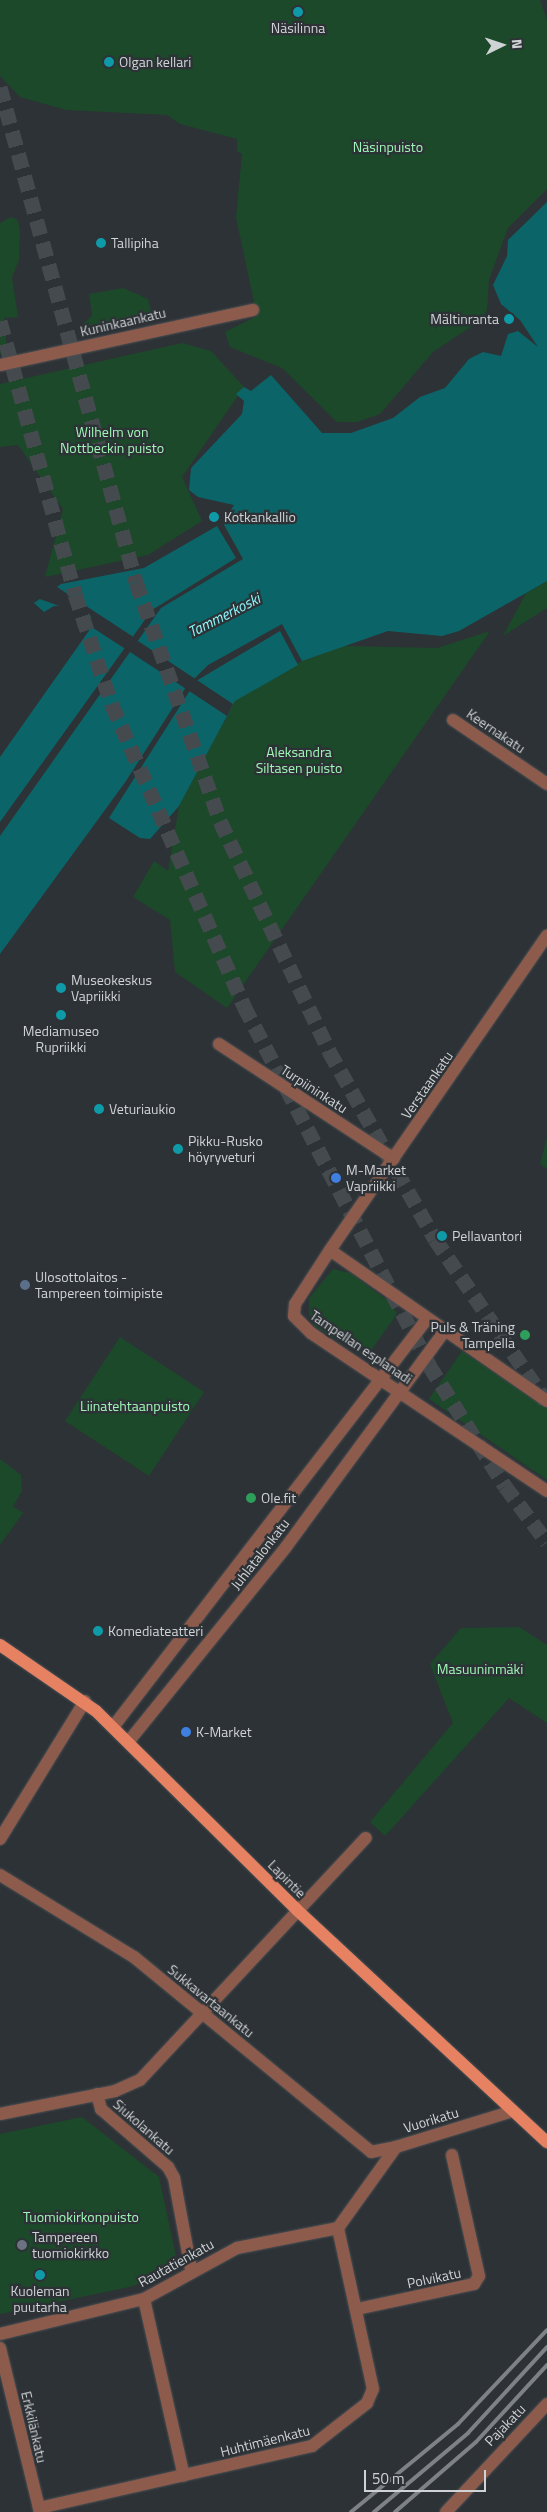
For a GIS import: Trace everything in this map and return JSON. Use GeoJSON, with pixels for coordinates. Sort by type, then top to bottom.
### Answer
{"type":"FeatureCollection","features":[{"type":"Feature","properties":{"kind":"main road","name":"Lapintie"},"geometry":{"type":"LineString","coordinates":[[0,1645],[84,1701],[129,1741],[297,1910],[547,2142]]}},
{"type":"Feature","properties":{"kind":"street","name":"Kuninkaankatu"},"geometry":{"type":"LineString","coordinates":[[0,365],[253,310]]}},
{"type":"Feature","properties":{"kind":"street","name":"Keernakatu"},"geometry":{"type":"LineString","coordinates":[[453,720],[547,784]]}},
{"type":"Feature","properties":{"kind":"street","name":"Verstaankatu"},"geometry":{"type":"LineString","coordinates":[[330,1250],[547,936]]}},
{"type":"Feature","properties":{"kind":"street","name":"Turpiininkatu"},"geometry":{"type":"LineString","coordinates":[[218,1044],[394,1159]]}},
{"type":"Feature","properties":{"kind":"street"},"geometry":{"type":"LineString","coordinates":[[330,1250],[444,1332],[547,1401]]}},
{"type":"Feature","properties":{"kind":"street","name":"Tampellan esplanadi"},"geometry":{"type":"LineString","coordinates":[[330,1250],[295,1304],[294,1316],[310,1333],[547,1491]]}},
{"type":"Feature","properties":{"kind":"street","name":"Juhlatalonkatu"},"geometry":{"type":"LineString","coordinates":[[113,1727],[384,1381],[427,1319]]}},
{"type":"Feature","properties":{"kind":"street","name":"Juhlatalonkatu"},"geometry":{"type":"LineString","coordinates":[[129,1741],[286,1546],[401,1393],[444,1332]]}},
{"type":"Feature","properties":{"kind":"street"},"geometry":{"type":"LineString","coordinates":[[0,1839],[84,1701]]}},
{"type":"Feature","properties":{"kind":"street"},"geometry":{"type":"LineString","coordinates":[[0,2114],[98,2094],[140,2080],[366,1838]]}},
{"type":"Feature","properties":{"kind":"street","name":"Sukkavartaankatu"},"geometry":{"type":"LineString","coordinates":[[0,1875],[134,1957],[371,2152],[396,2147]]}},
{"type":"Feature","properties":{"kind":"street","name":"Siukolankatu"},"geometry":{"type":"LineString","coordinates":[[98,2094],[101,2109],[168,2167],[174,2178],[192,2269]]}},
{"type":"Feature","properties":{"kind":"street","name":"Vuorikatu"},"geometry":{"type":"LineString","coordinates":[[338,2228],[396,2147],[513,2111]]}},
{"type":"Feature","properties":{"kind":"street","name":"Polvikatu"},"geometry":{"type":"LineString","coordinates":[[357,2309],[474,2284],[479,2276],[452,2155]]}},
{"type":"Feature","properties":{"kind":"street","name":"Rautatienkatu"},"geometry":{"type":"LineString","coordinates":[[0,2334],[144,2299],[192,2269],[244,2246],[338,2228]]}},
{"type":"Feature","properties":{"kind":"street","name":"Huhtimäenkatu"},"geometry":{"type":"LineString","coordinates":[[39,2510],[312,2446],[367,2403],[373,2389],[338,2228]]}},
{"type":"Feature","properties":{"kind":"street"},"geometry":{"type":"LineString","coordinates":[[144,2299],[184,2476]]}},
{"type":"Feature","properties":{"kind":"street","name":"Erkkilänkatu"},"geometry":{"type":"LineString","coordinates":[[0,2348],[39,2510]]}},
{"type":"Feature","properties":{"kind":"street","name":"Pajakatu"},"geometry":{"type":"LineString","coordinates":[[446,2512],[547,2404]]}},
{"type":"Feature","properties":{"kind":"green space","name":"Näsinpuisto"},"geometry":{"type":"Polygon","coordinates":[[[0,0],[540,0],[547,20],[547,189],[508,228],[489,280],[487,310],[481,320],[433,352],[380,414],[357,422],[337,422],[282,368],[230,347],[225,332],[257,316],[236,217],[242,154],[237,151],[237,139],[180,124],[167,115],[66,110],[20,97],[0,76],[0,0]]]}},
{"type":"Feature","properties":{"kind":"green space"},"geometry":{"type":"Polygon","coordinates":[[[11,217],[18,220],[20,232],[19,260],[12,277],[18,317],[4,318],[7,350],[0,354],[0,223],[11,217]]]}},
{"type":"Feature","properties":{"kind":"green space"},"geometry":{"type":"Polygon","coordinates":[[[123,288],[148,299],[153,320],[88,335],[83,324],[92,316],[89,294],[123,288]]]}},
{"type":"Feature","properties":{"kind":"green space","name":"Wilhelm von Nottbeckin puisto"},"geometry":{"type":"Polygon","coordinates":[[[182,343],[211,351],[244,387],[182,477],[202,521],[148,555],[45,577],[63,509],[18,445],[0,447],[0,384],[182,343]]]}},
{"type":"Feature","properties":{"kind":"green space"},"geometry":{"type":"Polygon","coordinates":[[[547,581],[547,608],[503,636],[526,593],[547,581]]]}},
{"type":"Feature","properties":{"kind":"green space","name":"Aleksandra Siltasen puisto"},"geometry":{"type":"Polygon","coordinates":[[[490,631],[227,1008],[175,972],[170,920],[133,897],[154,861],[168,871],[179,806],[235,701],[302,661],[344,646],[437,648],[490,631]]]}},
{"type":"Feature","properties":{"kind":"green space"},"geometry":{"type":"Polygon","coordinates":[[[547,1137],[547,1169],[540,1164],[547,1137]]]}},
{"type":"Feature","properties":{"kind":"green space"},"geometry":{"type":"Polygon","coordinates":[[[333,1269],[350,1273],[391,1303],[397,1314],[367,1356],[315,1327],[309,1314],[309,1298],[333,1269]]]}},
{"type":"Feature","properties":{"kind":"green space","name":"Liinatehtaanpuisto"},"geometry":{"type":"Polygon","coordinates":[[[120,1337],[204,1392],[149,1476],[65,1421],[120,1337]]]}},
{"type":"Feature","properties":{"kind":"green space"},"geometry":{"type":"Polygon","coordinates":[[[462,1351],[547,1409],[547,1480],[429,1399],[462,1351]]]}},
{"type":"Feature","properties":{"kind":"green space"},"geometry":{"type":"Polygon","coordinates":[[[0,1459],[21,1475],[22,1491],[13,1506],[23,1513],[0,1545],[0,1459]]]}},
{"type":"Feature","properties":{"kind":"green space","name":"Masuuninmäki"},"geometry":{"type":"Polygon","coordinates":[[[519,1627],[547,1645],[547,1723],[509,1698],[385,1836],[370,1822],[453,1723],[430,1664],[461,1628],[519,1627]]]}},
{"type":"Feature","properties":{"kind":"green space","name":"Tuomiokirkonpuisto"},"geometry":{"type":"Polygon","coordinates":[[[82,2117],[159,2177],[177,2261],[134,2286],[0,2314],[0,2134],[82,2117]]]}},
{"type":"Feature","properties":{"kind":"water","name":"Tammerkoski"},"geometry":{"type":"Polygon","coordinates":[[[547,202],[547,581],[459,631],[442,636],[388,631],[302,661],[282,624],[208,665],[186,687],[126,781],[0,954],[0,836],[161,608],[243,559],[223,523],[234,505],[198,497],[189,490],[191,468],[242,414],[244,401],[236,394],[244,387],[251,391],[271,375],[322,433],[351,433],[393,418],[420,397],[445,388],[469,359],[483,352],[501,356],[508,334],[518,331],[538,347],[520,320],[501,304],[493,285],[507,256],[508,240],[547,202]]]}},
{"type":"Feature","properties":{"kind":"water"},"geometry":{"type":"Polygon","coordinates":[[[217,526],[236,558],[152,610],[0,822],[0,757],[93,625],[85,605],[54,606],[44,612],[34,603],[61,584],[144,568],[217,526]]]}},
{"type":"Feature","properties":{"kind":"water"},"geometry":{"type":"Polygon","coordinates":[[[280,631],[298,665],[235,701],[179,806],[150,839],[140,838],[109,818],[196,681],[280,631]]]}},
{"type":"Feature","properties":{"kind":"pier"},"geometry":{"type":"Polygon","coordinates":[[[54,585],[135,638],[127,650],[90,626],[91,617],[84,607],[62,607],[37,598],[54,585]]]}},
{"type":"Feature","properties":{"kind":"pier"},"geometry":{"type":"Polygon","coordinates":[[[135,639],[233,704],[227,716],[127,650],[135,639]]]}},
{"type":"Feature","properties":{"kind":"tunnel"},"geometry":{"type":"LineString","coordinates":[[0,87],[136,582],[220,821],[329,1051],[435,1239],[546,1401]]}},
{"type":"Feature","properties":{"kind":"tunnel"},"geometry":{"type":"LineString","coordinates":[[0,321],[75,594],[112,705],[244,1006],[429,1365],[505,1486],[547,1542]]}},
{"type":"Feature","properties":{"kind":"railway"},"geometry":{"type":"LineString","coordinates":[[351,2512],[458,2424],[547,2330]]}},
{"type":"Feature","properties":{"kind":"railway"},"geometry":{"type":"LineString","coordinates":[[374,2512],[468,2433],[547,2347]]}},
{"type":"Feature","properties":{"kind":"railway"},"geometry":{"type":"LineString","coordinates":[[395,2512],[476,2442],[547,2365]]}},
{"type":"Feature","properties":{"kind":"place","name":"Näsilinna"},"geometry":{"type":"Point","coordinates":[298,12]}},
{"type":"Feature","properties":{"kind":"place","name":"Olgan kellari"},"geometry":{"type":"Point","coordinates":[109,62]}},
{"type":"Feature","properties":{"kind":"place","name":"Tallipiha"},"geometry":{"type":"Point","coordinates":[101,243]}},
{"type":"Feature","properties":{"kind":"place","name":"Mältinranta"},"geometry":{"type":"Point","coordinates":[509,319]}},
{"type":"Feature","properties":{"kind":"place","name":"Kotkankallio"},"geometry":{"type":"Point","coordinates":[214,517]}},
{"type":"Feature","properties":{"kind":"place","name":"Museokeskus Vapriikki"},"geometry":{"type":"Point","coordinates":[61,988]}},
{"type":"Feature","properties":{"kind":"place","name":"Mediamuseo Rupriikki"},"geometry":{"type":"Point","coordinates":[61,1015]}},
{"type":"Feature","properties":{"kind":"place","name":"Veturiaukio"},"geometry":{"type":"Point","coordinates":[99,1109]}},
{"type":"Feature","properties":{"kind":"place","name":"Pikku-Rusko höyryveturi"},"geometry":{"type":"Point","coordinates":[178,1149]}},
{"type":"Feature","properties":{"kind":"place","name":"M-Market Vapriikki"},"geometry":{"type":"Point","coordinates":[336,1178]}},
{"type":"Feature","properties":{"kind":"place","name":"Pellavantori"},"geometry":{"type":"Point","coordinates":[442,1236]}},
{"type":"Feature","properties":{"kind":"place","name":"Ulosottolaitos - Tampereen toimipiste"},"geometry":{"type":"Point","coordinates":[25,1285]}},
{"type":"Feature","properties":{"kind":"place","name":"Puls & Träning Tampella"},"geometry":{"type":"Point","coordinates":[525,1335]}},
{"type":"Feature","properties":{"kind":"place","name":"Ole.fit"},"geometry":{"type":"Point","coordinates":[251,1498]}},
{"type":"Feature","properties":{"kind":"place","name":"Komediateatteri"},"geometry":{"type":"Point","coordinates":[98,1631]}},
{"type":"Feature","properties":{"kind":"place","name":"K-Market"},"geometry":{"type":"Point","coordinates":[186,1732]}},
{"type":"Feature","properties":{"kind":"place","name":"Tampereen tuomiokirkko"},"geometry":{"type":"Point","coordinates":[22,2245]}},
{"type":"Feature","properties":{"kind":"place","name":"Kuoleman puutarha"},"geometry":{"type":"Point","coordinates":[40,2275]}}]}
